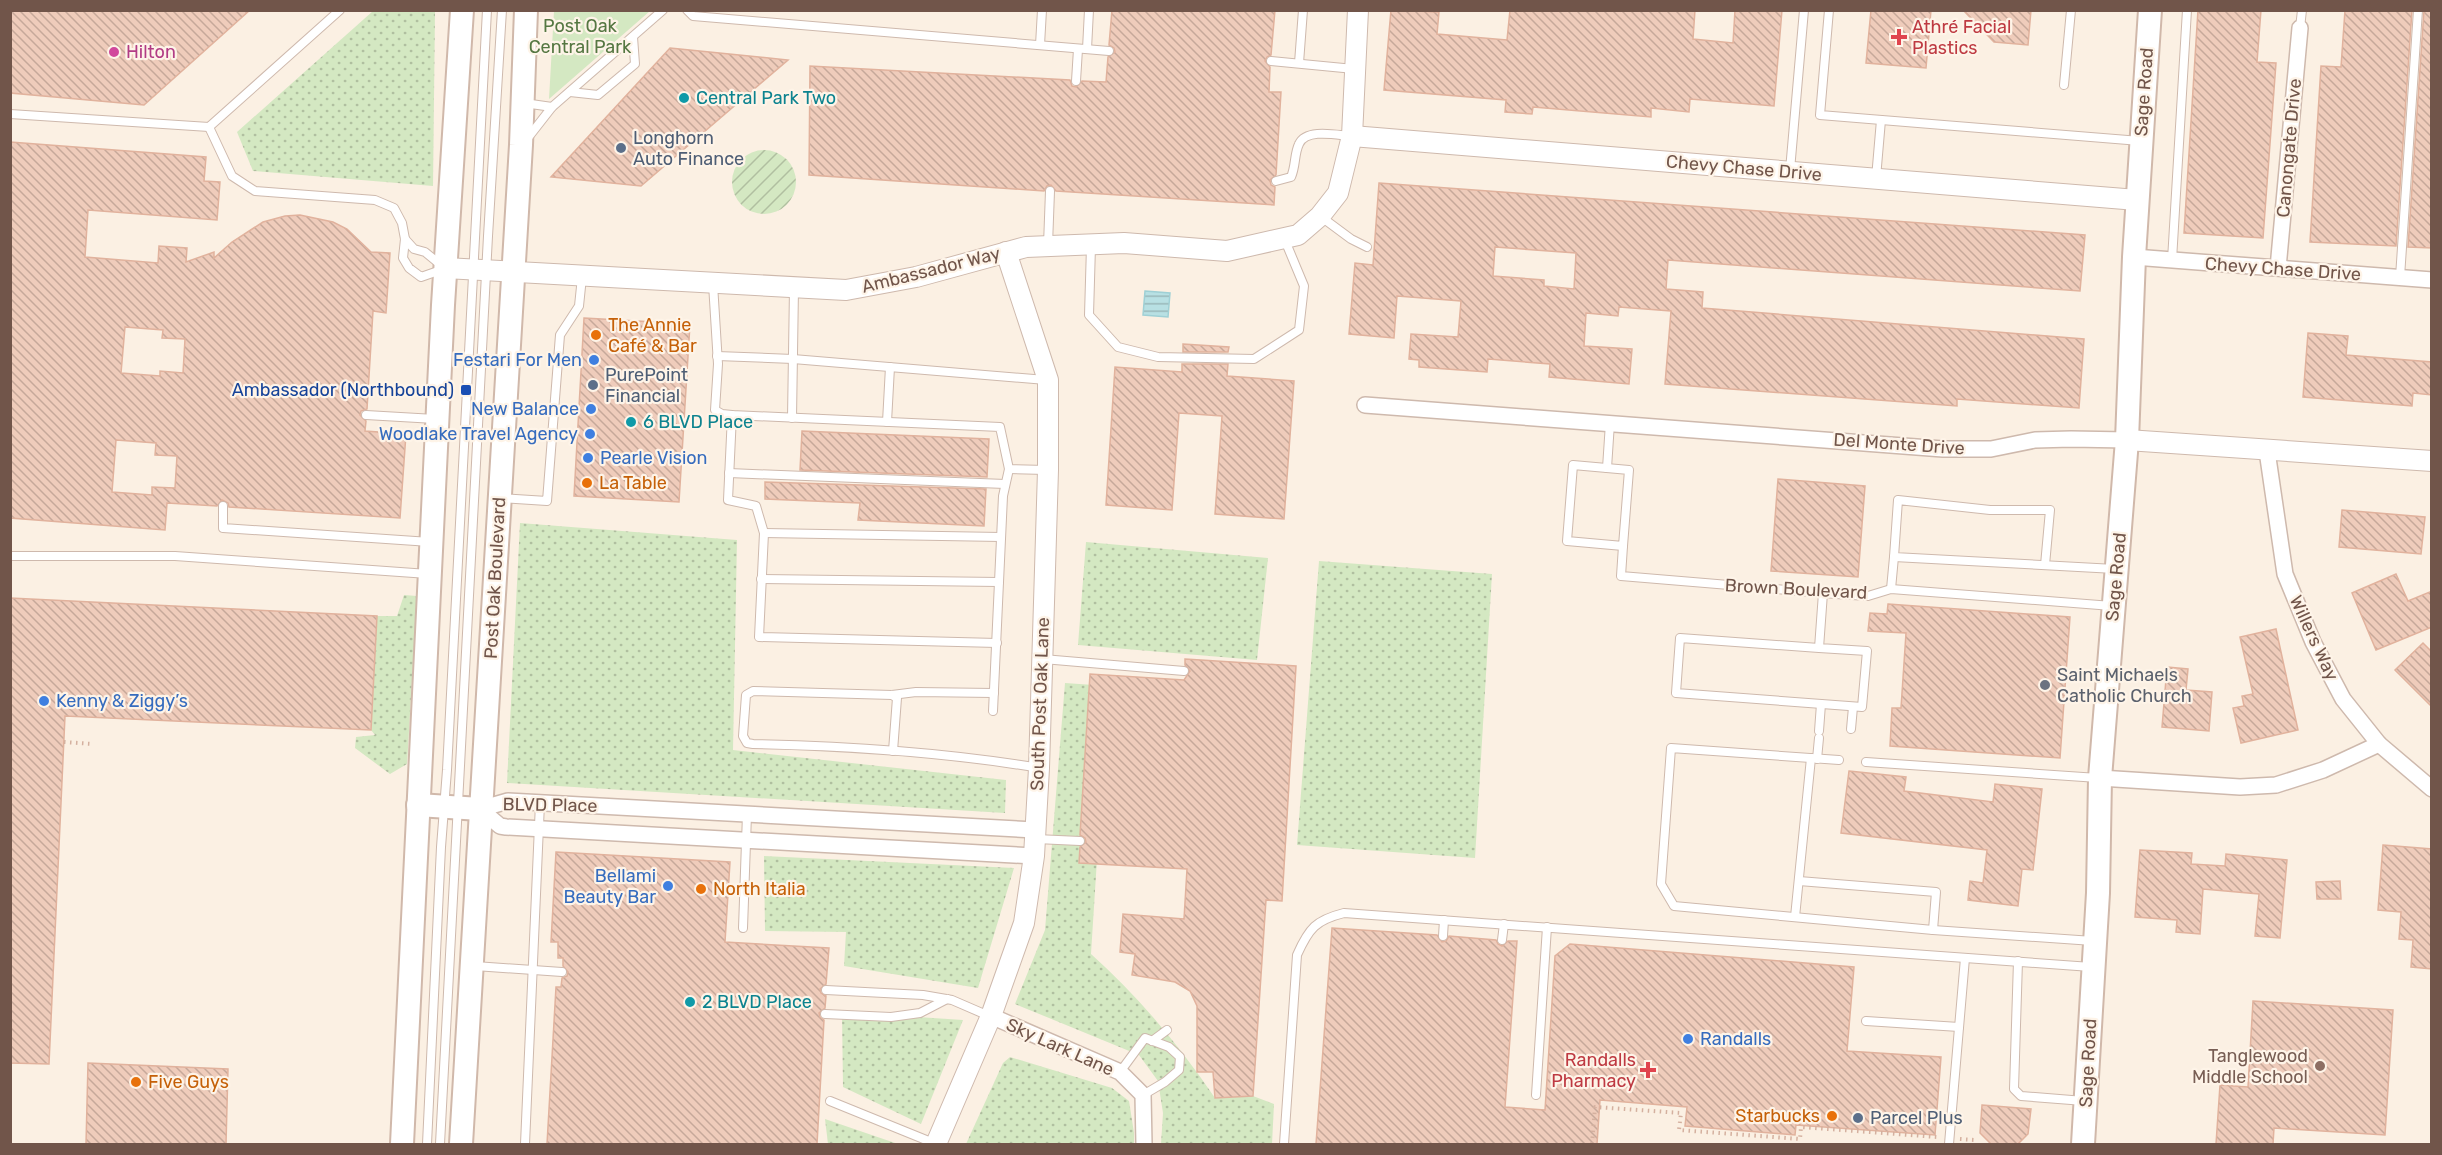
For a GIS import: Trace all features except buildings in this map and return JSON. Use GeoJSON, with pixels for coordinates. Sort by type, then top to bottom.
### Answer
{"type":"FeatureCollection","features":[{"type":"Feature","properties":{"kind":"main road"},"geometry":{"type":"LineString","coordinates":[[402,1144],[437,419],[462,10]]}},
{"type":"Feature","properties":{"kind":"main road","name":"Post Oak Boulevard"},"geometry":{"type":"LineString","coordinates":[[461,1144],[514,272],[526,10]]}},
{"type":"Feature","properties":{"kind":"main road","name":"Sage Road"},"geometry":{"type":"LineString","coordinates":[[2083,1144],[2098,893],[2100,778],[2127,440],[2137,200],[2150,10]]}},
{"type":"Feature","properties":{"kind":"main road"},"geometry":{"type":"LineString","coordinates":[[418,805],[480,809]]}},
{"type":"Feature","properties":{"kind":"street","name":"Ambassador Way"},"geometry":{"type":"LineString","coordinates":[[445,268],[846,290],[916,278],[1026,247],[1124,243],[1227,251],[1298,235],[1320,216],[1338,194],[1352,136],[1357,11]]}},
{"type":"Feature","properties":{"kind":"street","name":"Canongate Drive"},"geometry":{"type":"LineString","coordinates":[[2278,268],[2300,28]]}},
{"type":"Feature","properties":{"kind":"street","name":"Chevy Chase Drive"},"geometry":{"type":"LineString","coordinates":[[1352,136],[2137,200]]}},
{"type":"Feature","properties":{"kind":"street","name":"South Post Oak Lane"},"geometry":{"type":"LineString","coordinates":[[936,1144],[991,1016],[1024,923],[1034,842],[1039,768],[1048,470],[1048,380],[1006,252]]}},
{"type":"Feature","properties":{"kind":"street","name":"Chevy Chase Drive"},"geometry":{"type":"LineString","coordinates":[[2134,257],[2432,280]]}},
{"type":"Feature","properties":{"kind":"street","name":"Del Monte Drive"},"geometry":{"type":"LineString","coordinates":[[1365,405],[1943,449],[1991,449],[2035,441],[2071,439],[2127,440],[2432,461]]}},
{"type":"Feature","properties":{"kind":"street","name":"Willers Way"},"geometry":{"type":"LineString","coordinates":[[2267,451],[2285,574],[2313,642],[2343,699],[2379,744],[2432,789]]}},
{"type":"Feature","properties":{"kind":"street"},"geometry":{"type":"LineString","coordinates":[[2100,778],[2240,787],[2276,785],[2323,770],[2379,744]]}},
{"type":"Feature","properties":{"kind":"street","name":"BLVD Place"},"geometry":{"type":"LineString","coordinates":[[480,809],[503,801],[747,814],[1034,842]]}},
{"type":"Feature","properties":{"kind":"street","name":"BLVD Place"},"geometry":{"type":"LineString","coordinates":[[480,809],[500,826],[538,829],[746,840],[1034,842]]}},
{"type":"Feature","properties":{"kind":"street","name":"Sky Lark Lane"},"geometry":{"type":"LineString","coordinates":[[991,1016],[1120,1072],[1143,1095]]}},
{"type":"Feature","properties":{"kind":"street"},"geometry":{"type":"LineString","coordinates":[[1143,1095],[1144,1144]]}},
{"type":"Feature","properties":{"kind":"lane"},"geometry":{"type":"LineString","coordinates":[[10,114],[209,128],[340,10]]}},
{"type":"Feature","properties":{"kind":"lane"},"geometry":{"type":"LineString","coordinates":[[427,1144],[451,807],[479,270],[488,10]]}},
{"type":"Feature","properties":{"kind":"lane"},"geometry":{"type":"LineString","coordinates":[[440,1144],[451,807],[479,270],[502,10]]}},
{"type":"Feature","properties":{"kind":"lane"},"geometry":{"type":"LineString","coordinates":[[521,145],[552,107],[663,10]]}},
{"type":"Feature","properties":{"kind":"lane"},"geometry":{"type":"LineString","coordinates":[[687,10],[693,15],[1109,51]]}},
{"type":"Feature","properties":{"kind":"lane"},"geometry":{"type":"LineString","coordinates":[[1040,45],[1042,10]]}},
{"type":"Feature","properties":{"kind":"lane"},"geometry":{"type":"LineString","coordinates":[[1076,81],[1089,10]]}},
{"type":"Feature","properties":{"kind":"lane"},"geometry":{"type":"LineString","coordinates":[[1299,63],[1303,10]]}},
{"type":"Feature","properties":{"kind":"lane"},"geometry":{"type":"LineString","coordinates":[[1790,171],[1804,10]]}},
{"type":"Feature","properties":{"kind":"lane"},"geometry":{"type":"LineString","coordinates":[[1829,10],[1820,115],[2141,142]]}},
{"type":"Feature","properties":{"kind":"lane"},"geometry":{"type":"LineString","coordinates":[[2064,85],[2071,10]]}},
{"type":"Feature","properties":{"kind":"lane"},"geometry":{"type":"LineString","coordinates":[[2172,260],[2187,10]]}},
{"type":"Feature","properties":{"kind":"lane"},"geometry":{"type":"LineString","coordinates":[[2300,28],[2302,10]]}},
{"type":"Feature","properties":{"kind":"lane"},"geometry":{"type":"LineString","coordinates":[[2400,278],[2418,10]]}},
{"type":"Feature","properties":{"kind":"lane"},"geometry":{"type":"LineString","coordinates":[[570,92],[598,95],[635,64],[633,37]]}},
{"type":"Feature","properties":{"kind":"lane"},"geometry":{"type":"LineString","coordinates":[[1271,61],[1355,69]]}},
{"type":"Feature","properties":{"kind":"lane"},"geometry":{"type":"LineString","coordinates":[[523,103],[552,107]]}},
{"type":"Feature","properties":{"kind":"lane"},"geometry":{"type":"LineString","coordinates":[[1876,178],[1881,120]]}},
{"type":"Feature","properties":{"kind":"lane"},"geometry":{"type":"LineString","coordinates":[[209,128],[232,176],[255,191],[375,200],[394,208],[402,223],[405,239],[403,258],[409,268],[421,277],[445,268]]}},
{"type":"Feature","properties":{"kind":"lane"},"geometry":{"type":"LineString","coordinates":[[1276,181],[1291,177],[1299,143],[1304,138],[1316,134],[1352,136]]}},
{"type":"Feature","properties":{"kind":"lane"},"geometry":{"type":"LineString","coordinates":[[1048,246],[1050,191]]}},
{"type":"Feature","properties":{"kind":"lane"},"geometry":{"type":"LineString","coordinates":[[1320,216],[1366,247]]}},
{"type":"Feature","properties":{"kind":"lane"},"geometry":{"type":"LineString","coordinates":[[1091,245],[1089,315],[1119,347],[1158,357],[1254,359],[1299,330],[1304,286],[1284,238]]}},
{"type":"Feature","properties":{"kind":"lane"},"geometry":{"type":"LineString","coordinates":[[405,239],[414,249],[425,252],[445,268]]}},
{"type":"Feature","properties":{"kind":"lane"},"geometry":{"type":"LineString","coordinates":[[500,498],[547,501],[560,335],[579,306],[582,276]]}},
{"type":"Feature","properties":{"kind":"lane"},"geometry":{"type":"LineString","coordinates":[[713,284],[717,356],[715,410],[722,414],[1000,427],[1009,469],[1005,484],[1001,537],[993,711]]}},
{"type":"Feature","properties":{"kind":"lane"},"geometry":{"type":"LineString","coordinates":[[792,418],[794,288]]}},
{"type":"Feature","properties":{"kind":"lane"},"geometry":{"type":"LineString","coordinates":[[717,356],[793,359],[1048,380]]}},
{"type":"Feature","properties":{"kind":"lane"},"geometry":{"type":"LineString","coordinates":[[887,422],[890,367]]}},
{"type":"Feature","properties":{"kind":"lane"},"geometry":{"type":"LineString","coordinates":[[732,415],[728,500],[756,506],[764,533],[759,638],[997,643]]}},
{"type":"Feature","properties":{"kind":"lane"},"geometry":{"type":"LineString","coordinates":[[366,416],[437,419]]}},
{"type":"Feature","properties":{"kind":"lane"},"geometry":{"type":"LineString","coordinates":[[1607,468],[1610,423]]}},
{"type":"Feature","properties":{"kind":"lane"},"geometry":{"type":"LineString","coordinates":[[1573,465],[1607,468],[1629,470],[1623,546],[1567,541],[1573,465]]}},
{"type":"Feature","properties":{"kind":"lane"},"geometry":{"type":"LineString","coordinates":[[1009,469],[1048,470]]}},
{"type":"Feature","properties":{"kind":"lane"},"geometry":{"type":"LineString","coordinates":[[729,473],[1005,484]]}},
{"type":"Feature","properties":{"kind":"lane"},"geometry":{"type":"LineString","coordinates":[[1891,589],[1898,500],[1990,510],[2050,510],[2045,565]]}},
{"type":"Feature","properties":{"kind":"lane"},"geometry":{"type":"LineString","coordinates":[[223,506],[223,528],[432,542]]}},
{"type":"Feature","properties":{"kind":"lane"},"geometry":{"type":"LineString","coordinates":[[764,533],[1001,537]]}},
{"type":"Feature","properties":{"kind":"lane","name":"Brown Boulevard"},"geometry":{"type":"LineString","coordinates":[[1623,546],[1621,576],[1868,596],[1891,589],[2114,606]]}},
{"type":"Feature","properties":{"kind":"lane"},"geometry":{"type":"LineString","coordinates":[[10,556],[176,556],[430,574]]}},
{"type":"Feature","properties":{"kind":"lane"},"geometry":{"type":"LineString","coordinates":[[1894,557],[2116,569]]}},
{"type":"Feature","properties":{"kind":"lane"},"geometry":{"type":"LineString","coordinates":[[761,579],[999,582]]}},
{"type":"Feature","properties":{"kind":"lane"},"geometry":{"type":"LineString","coordinates":[[1818,648],[1823,593]]}},
{"type":"Feature","properties":{"kind":"lane"},"geometry":{"type":"LineString","coordinates":[[1680,638],[1867,651],[1862,707],[1821,704],[1676,693],[1680,638]]}},
{"type":"Feature","properties":{"kind":"lane"},"geometry":{"type":"LineString","coordinates":[[1042,659],[1185,671]]}},
{"type":"Feature","properties":{"kind":"lane"},"geometry":{"type":"LineString","coordinates":[[994,693],[916,692],[892,695],[753,692],[746,695],[743,736],[747,743],[753,744],[829,746],[997,761],[1039,768]]}},
{"type":"Feature","properties":{"kind":"lane"},"geometry":{"type":"LineString","coordinates":[[892,695],[897,698],[893,752]]}},
{"type":"Feature","properties":{"kind":"lane"},"geometry":{"type":"LineString","coordinates":[[1796,917],[1821,704]]}},
{"type":"Feature","properties":{"kind":"lane"},"geometry":{"type":"LineString","coordinates":[[1851,729],[1853,706]]}},
{"type":"Feature","properties":{"kind":"lane"},"geometry":{"type":"LineString","coordinates":[[1839,760],[1671,748],[1661,884],[1674,906],[1933,930],[2095,941]]}},
{"type":"Feature","properties":{"kind":"lane"},"geometry":{"type":"LineString","coordinates":[[1866,762],[2100,778]]}},
{"type":"Feature","properties":{"kind":"lane"},"geometry":{"type":"LineString","coordinates":[[525,1144],[540,803]]}},
{"type":"Feature","properties":{"kind":"lane"},"geometry":{"type":"LineString","coordinates":[[743,928],[747,814]]}},
{"type":"Feature","properties":{"kind":"lane"},"geometry":{"type":"LineString","coordinates":[[1034,842],[1080,841]]}},
{"type":"Feature","properties":{"kind":"lane"},"geometry":{"type":"LineString","coordinates":[[1799,881],[1936,892],[1933,930]]}},
{"type":"Feature","properties":{"kind":"lane"},"geometry":{"type":"LineString","coordinates":[[1284,1144],[1296,955],[1304,938],[1315,924],[1327,917],[1344,913],[2093,967]]}},
{"type":"Feature","properties":{"kind":"lane"},"geometry":{"type":"LineString","coordinates":[[1443,936],[1444,920]]}},
{"type":"Feature","properties":{"kind":"lane"},"geometry":{"type":"LineString","coordinates":[[1502,940],[1504,924]]}},
{"type":"Feature","properties":{"kind":"lane"},"geometry":{"type":"LineString","coordinates":[[1536,1095],[1547,927]]}},
{"type":"Feature","properties":{"kind":"lane"},"geometry":{"type":"LineString","coordinates":[[1950,1141],[1965,958]]}},
{"type":"Feature","properties":{"kind":"lane"},"geometry":{"type":"LineString","coordinates":[[2018,961],[2014,1089],[2021,1096],[2086,1101]]}},
{"type":"Feature","properties":{"kind":"lane"},"geometry":{"type":"LineString","coordinates":[[471,966],[562,972]]}},
{"type":"Feature","properties":{"kind":"lane"},"geometry":{"type":"LineString","coordinates":[[826,990],[904,993],[947,999],[991,1016]]}},
{"type":"Feature","properties":{"kind":"lane"},"geometry":{"type":"LineString","coordinates":[[825,1014],[891,1017],[920,1013],[947,999]]}},
{"type":"Feature","properties":{"kind":"lane"},"geometry":{"type":"LineString","coordinates":[[1866,1021],[1959,1027]]}},
{"type":"Feature","properties":{"kind":"lane"},"geometry":{"type":"LineString","coordinates":[[1152,1041],[1167,1030]]}},
{"type":"Feature","properties":{"kind":"lane"},"geometry":{"type":"LineString","coordinates":[[1120,1072],[1144,1038],[1169,1047],[1180,1057],[1179,1070],[1165,1082],[1143,1095]]}},
{"type":"Feature","properties":{"kind":"lane"},"geometry":{"type":"LineString","coordinates":[[830,1101],[936,1144]]}},
{"type":"Feature","properties":{"kind":"path"},"geometry":{"type":"LineString","coordinates":[[64,742],[93,744]]}},
{"type":"Feature","properties":{"kind":"path"},"geometry":{"type":"LineString","coordinates":[[1592,1144],[1595,1107],[1681,1113],[1679,1130],[1800,1139],[1801,1127],[1950,1141],[1975,1140],[1975,1144]]}},
{"type":"Feature","properties":{"kind":"green space","name":"Post Oak Central Park"},"geometry":{"type":"Polygon","coordinates":[[[554,10],[650,11],[549,99],[554,10]]]}},
{"type":"Feature","properties":{"kind":"green space"},"geometry":{"type":"Polygon","coordinates":[[[373,11],[435,11],[433,186],[253,171],[237,132],[373,11]]]}},
{"type":"Feature","properties":{"kind":"green space"},"geometry":{"type":"Polygon","coordinates":[[[764,150],[782,155],[787,159],[791,164],[796,182],[791,200],[787,205],[782,209],[764,214],[746,209],[741,205],[737,200],[732,182],[737,164],[741,159],[746,155],[764,150]]]}},
{"type":"Feature","properties":{"kind":"green space"},"geometry":{"type":"Polygon","coordinates":[[[520,523],[737,540],[733,750],[1006,780],[1005,813],[507,783],[520,523]]]}},
{"type":"Feature","properties":{"kind":"green space"},"geometry":{"type":"Polygon","coordinates":[[[1086,542],[1268,558],[1257,660],[1078,645],[1086,542]]]}},
{"type":"Feature","properties":{"kind":"green space"},"geometry":{"type":"Polygon","coordinates":[[[1319,561],[1492,574],[1475,858],[1297,845],[1319,561]]]}},
{"type":"Feature","properties":{"kind":"green space"},"geometry":{"type":"Polygon","coordinates":[[[404,595],[417,596],[407,764],[390,774],[355,748],[356,737],[375,735],[371,730],[377,616],[397,616],[404,595]]]}},
{"type":"Feature","properties":{"kind":"green space"},"geometry":{"type":"Polygon","coordinates":[[[1065,683],[1108,686],[1091,954],[1157,1022],[1215,1098],[1253,1096],[1274,1104],[1272,1144],[1161,1144],[1163,1113],[1158,1081],[1139,1055],[1015,1004],[1045,930],[1065,683]]]}},
{"type":"Feature","properties":{"kind":"green space"},"geometry":{"type":"Polygon","coordinates":[[[764,856],[1014,868],[978,988],[844,966],[846,932],[765,931],[764,856]]]}},
{"type":"Feature","properties":{"kind":"green space"},"geometry":{"type":"Polygon","coordinates":[[[842,1012],[963,1020],[921,1124],[843,1087],[842,1012]]]}},
{"type":"Feature","properties":{"kind":"green space"},"geometry":{"type":"Polygon","coordinates":[[[1010,1057],[1112,1088],[1129,1101],[1134,1144],[966,1144],[1003,1063],[1010,1057]]]}},
{"type":"Feature","properties":{"kind":"green space"},"geometry":{"type":"Polygon","coordinates":[[[825,1119],[898,1144],[828,1144],[825,1119]]]}},
{"type":"Feature","properties":{"kind":"water"},"geometry":{"type":"Polygon","coordinates":[[[1145,291],[1170,293],[1168,317],[1143,315],[1145,291]]]}},
{"type":"Feature","properties":{"kind":"place","name":"Athré Facial Plastics"},"geometry":{"type":"Point","coordinates":[1899,37]}},
{"type":"Feature","properties":{"kind":"place","name":"Hilton"},"geometry":{"type":"Point","coordinates":[114,52]}},
{"type":"Feature","properties":{"kind":"place","name":"Central Park Two"},"geometry":{"type":"Point","coordinates":[684,98]}},
{"type":"Feature","properties":{"kind":"place","name":"Longhorn Auto Finance"},"geometry":{"type":"Point","coordinates":[621,148]}},
{"type":"Feature","properties":{"kind":"place","name":"The Annie Café & Bar"},"geometry":{"type":"Point","coordinates":[596,335]}},
{"type":"Feature","properties":{"kind":"place","name":"Festari For Men"},"geometry":{"type":"Point","coordinates":[594,360]}},
{"type":"Feature","properties":{"kind":"place","name":"PurePoint Financial"},"geometry":{"type":"Point","coordinates":[593,385]}},
{"type":"Feature","properties":{"kind":"place","name":"Ambassador (Northbound)"},"geometry":{"type":"Point","coordinates":[466,390]}},
{"type":"Feature","properties":{"kind":"place","name":"New Balance"},"geometry":{"type":"Point","coordinates":[591,409]}},
{"type":"Feature","properties":{"kind":"place","name":"6 BLVD Place"},"geometry":{"type":"Point","coordinates":[631,422]}},
{"type":"Feature","properties":{"kind":"place","name":"Woodlake Travel Agency"},"geometry":{"type":"Point","coordinates":[590,434]}},
{"type":"Feature","properties":{"kind":"place","name":"Pearle Vision"},"geometry":{"type":"Point","coordinates":[588,458]}},
{"type":"Feature","properties":{"kind":"place","name":"La Table"},"geometry":{"type":"Point","coordinates":[587,483]}},
{"type":"Feature","properties":{"kind":"place","name":"Saint Michaels Catholic Church"},"geometry":{"type":"Point","coordinates":[2045,685]}},
{"type":"Feature","properties":{"kind":"place","name":"Kenny & Ziggy’s"},"geometry":{"type":"Point","coordinates":[44,701]}},
{"type":"Feature","properties":{"kind":"place","name":"Bellami Beauty Bar"},"geometry":{"type":"Point","coordinates":[668,886]}},
{"type":"Feature","properties":{"kind":"place","name":"North Italia"},"geometry":{"type":"Point","coordinates":[701,889]}},
{"type":"Feature","properties":{"kind":"place","name":"2 BLVD Place"},"geometry":{"type":"Point","coordinates":[690,1002]}},
{"type":"Feature","properties":{"kind":"place","name":"Randalls"},"geometry":{"type":"Point","coordinates":[1688,1039]}},
{"type":"Feature","properties":{"kind":"place","name":"Tanglewood Middle School"},"geometry":{"type":"Point","coordinates":[2320,1066]}},
{"type":"Feature","properties":{"kind":"place","name":"Randalls Pharmacy"},"geometry":{"type":"Point","coordinates":[1648,1070]}},
{"type":"Feature","properties":{"kind":"place","name":"Five Guys"},"geometry":{"type":"Point","coordinates":[136,1082]}},
{"type":"Feature","properties":{"kind":"place","name":"Starbucks"},"geometry":{"type":"Point","coordinates":[1832,1116]}},
{"type":"Feature","properties":{"kind":"place","name":"Parcel Plus"},"geometry":{"type":"Point","coordinates":[1858,1118]}}]}
